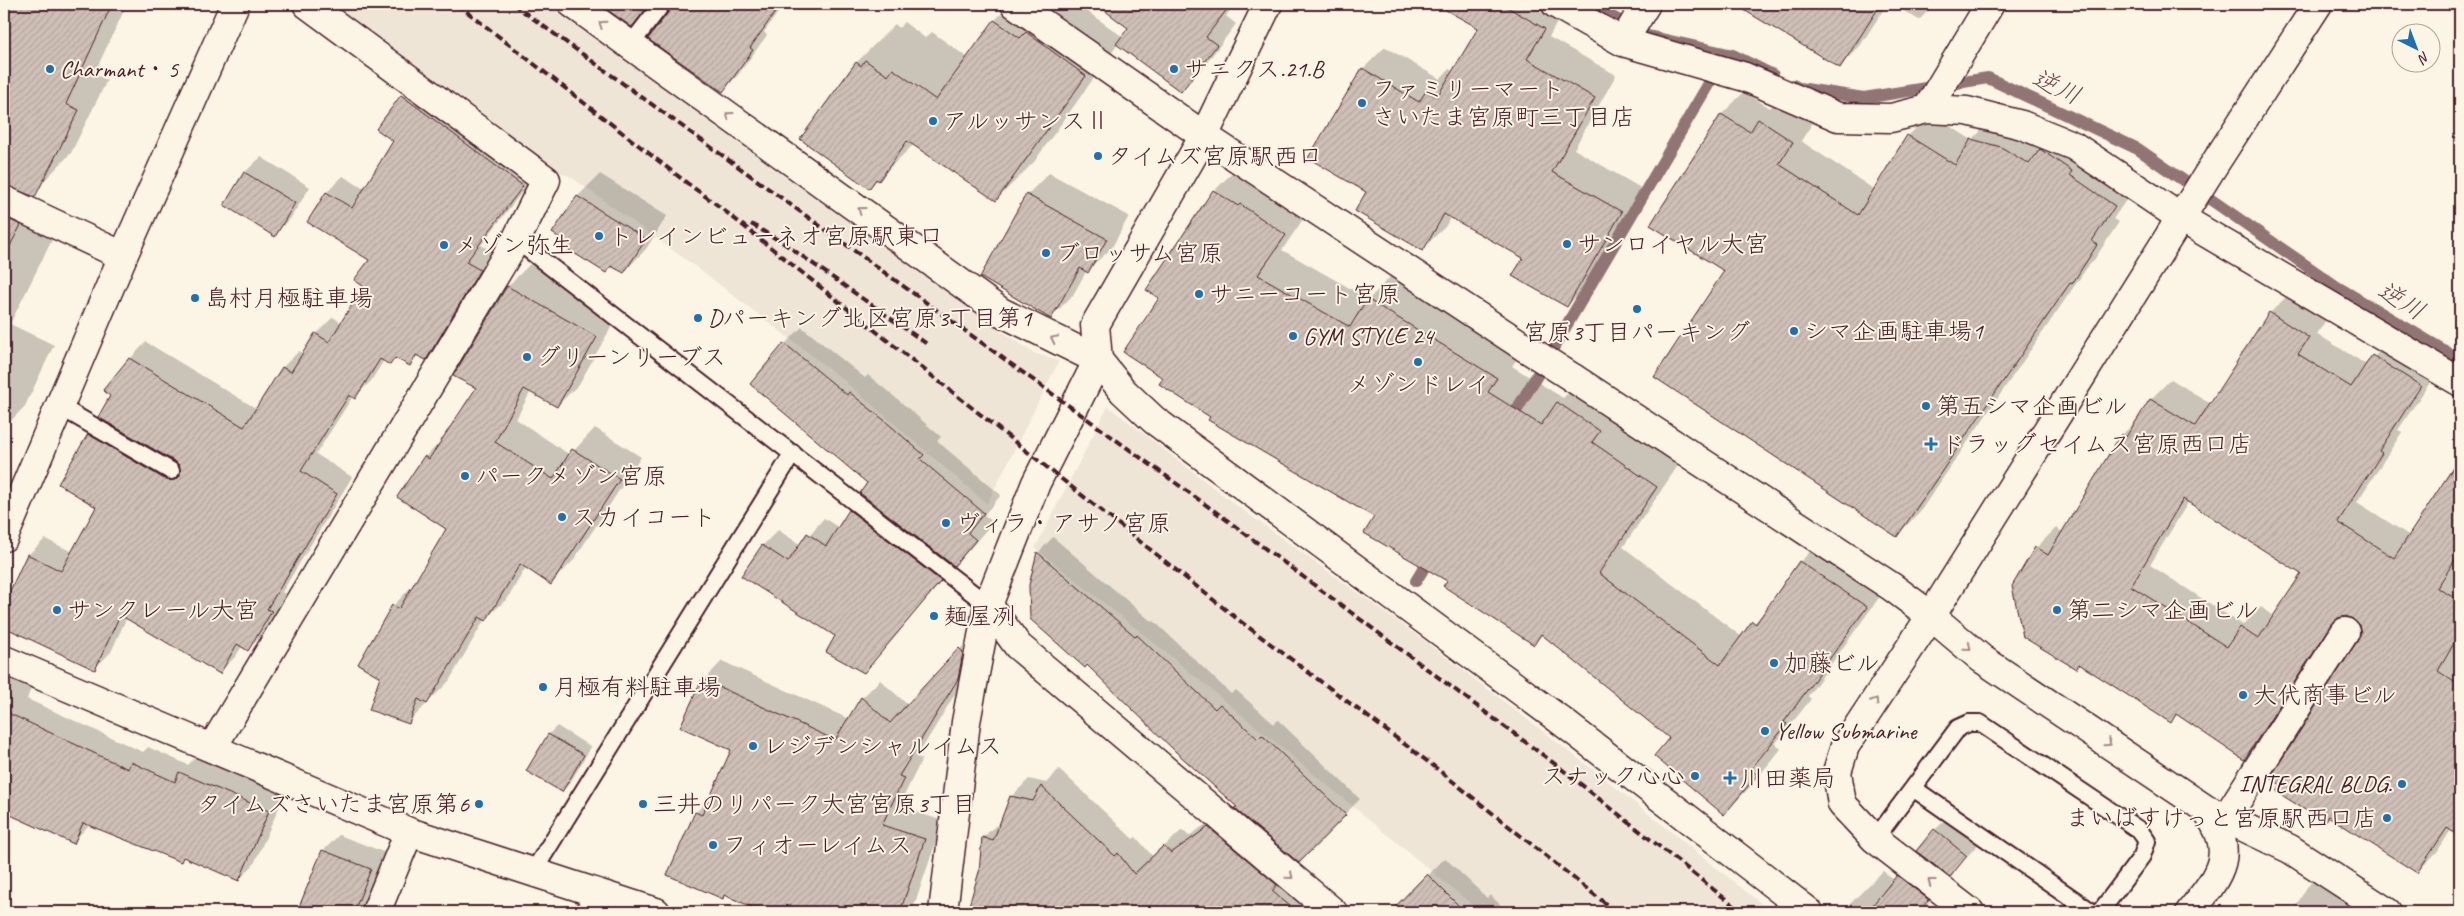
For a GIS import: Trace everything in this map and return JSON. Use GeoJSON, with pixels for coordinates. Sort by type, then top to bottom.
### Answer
{"type":"FeatureCollection","features":[{"type":"Feature","properties":{"kind":"street"},"geometry":{"type":"LineString","coordinates":[[4,536],[123,256],[235,4]]}},
{"type":"Feature","properties":{"kind":"street"},"geometry":{"type":"LineString","coordinates":[[212,748],[516,240],[546,180],[307,4]]}},
{"type":"Feature","properties":{"kind":"street"},"geometry":{"type":"LineString","coordinates":[[573,4],[632,44],[1001,312],[1098,360],[1124,391],[1154,420],[1556,717],[1809,912]]}},
{"type":"Feature","properties":{"kind":"street"},"geometry":{"type":"LineString","coordinates":[[1015,4],[1204,136],[1892,587],[1982,658],[2215,813],[2290,849],[2387,912]]}},
{"type":"Feature","properties":{"kind":"street"},"geometry":{"type":"LineString","coordinates":[[943,912],[966,722],[988,605],[1036,483],[1098,360],[1096,325],[1204,136],[1268,4]]}},
{"type":"Feature","properties":{"kind":"street"},"geometry":{"type":"LineString","coordinates":[[1556,4],[1624,41],[1745,77],[1838,117],[1890,118],[1928,108],[1967,111],[2022,125],[2074,146],[2182,217],[2460,382]]}},
{"type":"Feature","properties":{"kind":"street"},"geometry":{"type":"LineString","coordinates":[[1624,41],[1646,4]]}},
{"type":"Feature","properties":{"kind":"street"},"geometry":{"type":"LineString","coordinates":[[1928,108],[1990,4]]}},
{"type":"Feature","properties":{"kind":"street"},"geometry":{"type":"LineString","coordinates":[[1970,912],[1875,839],[1842,804],[1837,772],[1845,746],[1931,616],[2210,171],[2318,4]]}},
{"type":"Feature","properties":{"kind":"street"},"geometry":{"type":"LineString","coordinates":[[4,200],[123,256]]}},
{"type":"Feature","properties":{"kind":"street"},"geometry":{"type":"LineString","coordinates":[[988,605],[1018,646],[1333,912]]}},
{"type":"Feature","properties":{"kind":"street"},"geometry":{"type":"LineString","coordinates":[[2190,912],[2216,880],[2222,861],[2222,840],[2216,823],[2215,813],[2345,632]]}},
{"type":"Feature","properties":{"kind":"street"},"geometry":{"type":"LineString","coordinates":[[4,660],[409,832],[533,872],[588,902],[656,912]]}},
{"type":"Feature","properties":{"kind":"street"},"geometry":{"type":"LineString","coordinates":[[376,912],[409,832]]}},
{"type":"Feature","properties":{"kind":"street"},"geometry":{"type":"LineString","coordinates":[[2222,861],[2240,847],[2265,836]]}},
{"type":"Feature","properties":{"kind":"lane"},"geometry":{"type":"LineString","coordinates":[[632,44],[662,4]]}},
{"type":"Feature","properties":{"kind":"lane"},"geometry":{"type":"LineString","coordinates":[[516,240],[794,453],[988,605]]}},
{"type":"Feature","properties":{"kind":"lane"},"geometry":{"type":"LineString","coordinates":[[59,406],[171,471]]}},
{"type":"Feature","properties":{"kind":"lane"},"geometry":{"type":"LineString","coordinates":[[533,872],[794,453]]}},
{"type":"Feature","properties":{"kind":"lane"},"geometry":{"type":"LineString","coordinates":[[1875,839],[1958,728],[1969,723],[1980,723],[2139,830],[2147,841],[2142,856],[2100,912]]}},
{"type":"Feature","properties":{"kind":"lane"},"geometry":{"type":"LineString","coordinates":[[1913,788],[2092,912]]}},
{"type":"Feature","properties":{"kind":"shaded area"},"geometry":{"type":"Polygon","coordinates":[[[326,4],[547,4],[653,78],[984,319],[1034,353],[1059,361],[987,504],[841,378],[707,275],[571,177],[545,165],[326,4]]]}},
{"type":"Feature","properties":{"kind":"shaded area"},"geometry":{"type":"Polygon","coordinates":[[[1108,406],[1236,505],[1421,638],[1600,775],[1772,912],[1481,912],[1168,654],[1035,548],[1108,406]]]}},
{"type":"Feature","properties":{"kind":"building","name":"Charmant・5"},"geometry":{"type":"Polygon","coordinates":[[[4,4],[112,4],[66,104],[79,110],[35,197],[4,185],[4,4]]]}},
{"type":"Feature","properties":{"kind":"building"},"geometry":{"type":"Polygon","coordinates":[[[599,4],[650,4],[632,27],[599,4]]]}},
{"type":"Feature","properties":{"kind":"building"},"geometry":{"type":"Polygon","coordinates":[[[672,4],[781,4],[750,48],[753,50],[723,92],[648,39],[670,10],[672,4]]]}},
{"type":"Feature","properties":{"kind":"building","name":"サニクス.21.B"},"geometry":{"type":"Polygon","coordinates":[[[1096,4],[1231,4],[1206,37],[1217,45],[1181,92],[1116,44],[1128,28],[1096,4]]]}},
{"type":"Feature","properties":{"kind":"building"},"geometry":{"type":"Polygon","coordinates":[[[1435,4],[1502,4],[1545,29],[1527,59],[1595,98],[1552,172],[1622,212],[1567,307],[1512,276],[1523,258],[1444,214],[1423,251],[1355,211],[1366,192],[1308,158],[1362,68],[1419,102],[1426,91],[1437,97],[1478,28],[1435,4]]]}},
{"type":"Feature","properties":{"kind":"building"},"geometry":{"type":"Polygon","coordinates":[[[1734,4],[1881,4],[1840,68],[1734,4]]]}},
{"type":"Feature","properties":{"kind":"building","name":"アルッサンスⅡ"},"geometry":{"type":"Polygon","coordinates":[[[994,20],[1020,38],[1026,32],[1086,76],[996,201],[907,141],[879,181],[876,179],[869,189],[800,139],[856,62],[861,66],[865,60],[888,76],[893,69],[936,100],[994,20]]]}},
{"type":"Feature","properties":{"kind":"building"},"geometry":{"type":"Polygon","coordinates":[[[401,95],[523,186],[466,262],[480,270],[426,360],[416,355],[410,366],[395,358],[390,365],[380,359],[355,399],[349,395],[301,471],[337,494],[267,609],[272,611],[248,651],[237,644],[220,674],[120,615],[95,670],[4,627],[4,604],[27,554],[61,571],[96,507],[58,484],[88,434],[166,480],[176,480],[180,476],[180,466],[176,462],[98,417],[110,396],[103,390],[129,358],[244,427],[282,367],[291,372],[315,333],[329,342],[363,286],[354,280],[369,260],[307,222],[326,192],[352,208],[393,141],[376,129],[401,95]]]}},
{"type":"Feature","properties":{"kind":"building"},"geometry":{"type":"Polygon","coordinates":[[[1721,114],[1750,132],[1758,119],[1793,142],[1779,164],[1858,215],[1907,135],[1955,165],[1971,139],[2001,147],[2029,164],[2040,149],[2072,171],[2070,175],[2115,206],[2092,241],[2097,245],[2072,284],[2070,283],[1897,537],[1654,377],[1724,271],[1650,225],[1721,114]]]}},
{"type":"Feature","properties":{"kind":"building"},"geometry":{"type":"Polygon","coordinates":[[[244,172],[295,203],[275,237],[224,205],[244,172]]]}},
{"type":"Feature","properties":{"kind":"building"},"geometry":{"type":"Polygon","coordinates":[[[1213,190],[1238,206],[1240,204],[1286,235],[1258,275],[1350,327],[1367,299],[1497,378],[1488,392],[1541,425],[1557,402],[1600,431],[1592,442],[1657,487],[1599,573],[1720,665],[1752,621],[1756,624],[1799,561],[1867,607],[1784,722],[1787,724],[1751,769],[1757,775],[1724,815],[1654,756],[1669,738],[1541,634],[1534,645],[1443,586],[1447,581],[1364,533],[1374,517],[1208,420],[1210,417],[1159,384],[1163,378],[1123,352],[1159,298],[1146,290],[1213,190]]]}},
{"type":"Feature","properties":{"kind":"building","name":"ブロッサム宮原"},"geometry":{"type":"Polygon","coordinates":[[[1026,194],[1107,239],[1088,273],[1080,268],[1051,319],[980,277],[1026,194]]]}},
{"type":"Feature","properties":{"kind":"building","name":"トレインビューネオ宮原駅東口"},"geometry":{"type":"Polygon","coordinates":[[[577,196],[646,239],[624,273],[611,266],[606,273],[561,245],[564,241],[552,233],[577,196]]]}},
{"type":"Feature","properties":{"kind":"building"},"geometry":{"type":"Polygon","coordinates":[[[4,217],[21,225],[4,257],[4,217]]]}},
{"type":"Feature","properties":{"kind":"building"},"geometry":{"type":"Polygon","coordinates":[[[507,286],[597,337],[557,407],[524,389],[495,442],[553,479],[572,449],[620,479],[551,585],[520,564],[486,621],[479,617],[427,704],[418,699],[409,724],[369,710],[380,677],[358,664],[392,605],[399,609],[446,529],[397,497],[424,456],[429,459],[476,388],[453,376],[507,286]]]}},
{"type":"Feature","properties":{"kind":"building"},"geometry":{"type":"Polygon","coordinates":[[[2269,312],[2309,338],[2298,354],[2351,387],[2372,355],[2421,386],[2379,451],[2382,453],[2338,522],[2394,558],[2460,457],[2460,552],[2437,588],[2460,601],[2460,633],[2438,671],[2460,686],[2460,837],[2447,828],[2417,873],[2328,816],[2324,822],[2277,792],[2281,785],[2270,778],[2358,640],[2361,633],[2359,625],[2353,619],[2346,616],[2338,618],[2332,624],[2244,760],[2176,714],[2171,723],[2079,664],[2076,669],[2023,637],[2012,586],[2035,547],[2048,555],[2121,434],[2126,437],[2150,399],[2195,426],[2269,312]],[[2183,499],[2131,586],[2227,647],[2240,627],[2258,639],[2301,574],[2183,499]]]}},
{"type":"Feature","properties":{"kind":"building"},"geometry":{"type":"Polygon","coordinates":[[[784,343],[847,395],[849,392],[884,420],[924,455],[920,459],[984,513],[968,533],[976,540],[954,566],[860,493],[867,483],[750,384],[784,343]]]}},
{"type":"Feature","properties":{"kind":"building"},"geometry":{"type":"Polygon","coordinates":[[[849,510],[941,581],[864,673],[826,652],[835,636],[741,576],[762,545],[788,562],[807,533],[826,546],[849,510]]]}},
{"type":"Feature","properties":{"kind":"building"},"geometry":{"type":"Polygon","coordinates":[[[1037,552],[1136,637],[1137,635],[1215,709],[1220,704],[1258,739],[1262,735],[1346,815],[1299,863],[1234,808],[1237,807],[1176,752],[1087,665],[1085,668],[1030,619],[1029,585],[1037,552]]]}},
{"type":"Feature","properties":{"kind":"building"},"geometry":{"type":"Polygon","coordinates":[[[959,648],[963,652],[958,679],[899,776],[904,778],[882,825],[925,839],[900,912],[764,912],[724,895],[723,899],[667,875],[695,812],[702,815],[731,750],[680,727],[702,679],[835,740],[861,697],[890,723],[959,648]]]}},
{"type":"Feature","properties":{"kind":"building"},"geometry":{"type":"Polygon","coordinates":[[[4,711],[128,769],[131,762],[175,782],[179,772],[269,811],[239,881],[183,857],[181,862],[83,823],[74,844],[4,812],[4,711]]]}},
{"type":"Feature","properties":{"kind":"building"},"geometry":{"type":"Polygon","coordinates":[[[548,734],[584,755],[562,792],[526,771],[548,734]]]}},
{"type":"Feature","properties":{"kind":"building"},"geometry":{"type":"Polygon","coordinates":[[[1041,786],[1115,856],[1118,853],[1134,874],[1163,846],[1171,853],[1208,827],[1277,885],[1272,891],[1297,912],[967,912],[979,872],[982,837],[993,841],[1010,796],[1033,801],[1041,786]]]}},
{"type":"Feature","properties":{"kind":"building"},"geometry":{"type":"Polygon","coordinates":[[[1934,829],[1967,856],[1950,877],[1916,851],[1934,829]]]}},
{"type":"Feature","properties":{"kind":"building"},"geometry":{"type":"Polygon","coordinates":[[[322,850],[371,869],[354,912],[297,912],[322,850]]]}},
{"type":"Feature","properties":{"kind":"building"},"geometry":{"type":"Polygon","coordinates":[[[1427,874],[1465,912],[1390,912],[1427,874]]]}},
{"type":"Feature","properties":{"kind":"building"},"geometry":{"type":"Polygon","coordinates":[[[1897,875],[1929,900],[1919,912],[1867,912],[1897,875]]]}},
{"type":"Feature","properties":{"kind":"waterway","name":"逆川"},"geometry":{"type":"LineString","coordinates":[[1588,4],[1648,36],[1733,55],[1773,75]]}},
{"type":"Feature","properties":{"kind":"waterway"},"geometry":{"type":"LineString","coordinates":[[1509,423],[1718,68]]}},
{"type":"Feature","properties":{"kind":"waterway","name":"逆川"},"geometry":{"type":"LineString","coordinates":[[1793,85],[1799,88],[1864,98],[1988,78],[2138,149],[2337,287],[2460,360]]}},
{"type":"Feature","properties":{"kind":"waterway"},"geometry":{"type":"LineString","coordinates":[[1416,581],[1433,553]]}},
{"type":"Feature","properties":{"kind":"railway"},"geometry":{"type":"LineString","coordinates":[[457,4],[716,204],[1240,621],[1431,764],[1616,912]]}},
{"type":"Feature","properties":{"kind":"railway"},"geometry":{"type":"LineString","coordinates":[[513,4],[1220,515],[1559,767],[1742,912]]}},
{"type":"Feature","properties":{"kind":"railway"},"geometry":{"type":"LineString","coordinates":[[751,224],[785,244],[927,344]]}},
{"type":"Feature","properties":{"kind":"place","name":"Charmant・5"},"geometry":{"type":"Point","coordinates":[50,69]}},
{"type":"Feature","properties":{"kind":"place","name":"サニクス.21.B"},"geometry":{"type":"Point","coordinates":[1174,69]}},
{"type":"Feature","properties":{"kind":"place","name":"ファミリーマート さいたま宮原町三丁目店"},"geometry":{"type":"Point","coordinates":[1362,103]}},
{"type":"Feature","properties":{"kind":"place","name":"アルッサンスⅡ"},"geometry":{"type":"Point","coordinates":[933,121]}},
{"type":"Feature","properties":{"kind":"place","name":"タイムズ宮原駅西口"},"geometry":{"type":"Point","coordinates":[1098,156]}},
{"type":"Feature","properties":{"kind":"place","name":"トレインビューネオ宮原駅東口"},"geometry":{"type":"Point","coordinates":[599,236]}},
{"type":"Feature","properties":{"kind":"place","name":"サンロイヤル大宮"},"geometry":{"type":"Point","coordinates":[1567,244]}},
{"type":"Feature","properties":{"kind":"place","name":"メゾン弥生"},"geometry":{"type":"Point","coordinates":[444,245]}},
{"type":"Feature","properties":{"kind":"place","name":"ブロッサム宮原"},"geometry":{"type":"Point","coordinates":[1046,253]}},
{"type":"Feature","properties":{"kind":"place","name":"サニーコート宮原"},"geometry":{"type":"Point","coordinates":[1199,294]}},
{"type":"Feature","properties":{"kind":"place","name":"島村月極駐車場"},"geometry":{"type":"Point","coordinates":[195,298]}},
{"type":"Feature","properties":{"kind":"place","name":"宮原3丁目パーキング"},"geometry":{"type":"Point","coordinates":[1637,309]}},
{"type":"Feature","properties":{"kind":"place","name":"Dパーキング北区宮原3丁目第1"},"geometry":{"type":"Point","coordinates":[698,318]}},
{"type":"Feature","properties":{"kind":"place","name":"シマ企画駐車場1"},"geometry":{"type":"Point","coordinates":[1794,331]}},
{"type":"Feature","properties":{"kind":"place","name":"GYM STYLE 24"},"geometry":{"type":"Point","coordinates":[1293,336]}},
{"type":"Feature","properties":{"kind":"place","name":"グリーンリーブス"},"geometry":{"type":"Point","coordinates":[527,357]}},
{"type":"Feature","properties":{"kind":"place","name":"メゾンドレイ"},"geometry":{"type":"Point","coordinates":[1418,362]}},
{"type":"Feature","properties":{"kind":"place","name":"第五シマ企画ビル"},"geometry":{"type":"Point","coordinates":[1926,406]}},
{"type":"Feature","properties":{"kind":"place","name":"ドラッグセイムス宮原西口店"},"geometry":{"type":"Point","coordinates":[1931,444]}},
{"type":"Feature","properties":{"kind":"place","name":"パークメゾン宮原"},"geometry":{"type":"Point","coordinates":[465,476]}},
{"type":"Feature","properties":{"kind":"place","name":"スカイコート"},"geometry":{"type":"Point","coordinates":[562,517]}},
{"type":"Feature","properties":{"kind":"place","name":"ヴィラ・アサノ宮原"},"geometry":{"type":"Point","coordinates":[946,523]}},
{"type":"Feature","properties":{"kind":"place","name":"サンクレール大宮"},"geometry":{"type":"Point","coordinates":[57,610]}},
{"type":"Feature","properties":{"kind":"place","name":"第二シマ企画ビル"},"geometry":{"type":"Point","coordinates":[2057,610]}},
{"type":"Feature","properties":{"kind":"place","name":"麺屋冽"},"geometry":{"type":"Point","coordinates":[934,616]}},
{"type":"Feature","properties":{"kind":"place","name":"加藤ビル"},"geometry":{"type":"Point","coordinates":[1774,663]}},
{"type":"Feature","properties":{"kind":"place","name":"月極有料駐車場"},"geometry":{"type":"Point","coordinates":[543,687]}},
{"type":"Feature","properties":{"kind":"place","name":"大代商事ビル"},"geometry":{"type":"Point","coordinates":[2243,695]}},
{"type":"Feature","properties":{"kind":"place","name":"Yellow Submarine"},"geometry":{"type":"Point","coordinates":[1765,731]}},
{"type":"Feature","properties":{"kind":"place","name":"レジデンシャルイムス"},"geometry":{"type":"Point","coordinates":[753,746]}},
{"type":"Feature","properties":{"kind":"place","name":"スナック心心"},"geometry":{"type":"Point","coordinates":[1695,776]}},
{"type":"Feature","properties":{"kind":"place","name":"川田薬局"},"geometry":{"type":"Point","coordinates":[1730,778]}},
{"type":"Feature","properties":{"kind":"place","name":"INTEGRAL BLDG."},"geometry":{"type":"Point","coordinates":[2402,784]}},
{"type":"Feature","properties":{"kind":"place","name":"タイムズさいたま宮原第6"},"geometry":{"type":"Point","coordinates":[479,804]}},
{"type":"Feature","properties":{"kind":"place","name":"三井のリパーク大宮宮原3丁目"},"geometry":{"type":"Point","coordinates":[643,804]}},
{"type":"Feature","properties":{"kind":"place","name":"まいばすけっと宮原駅西口店"},"geometry":{"type":"Point","coordinates":[2387,818]}},
{"type":"Feature","properties":{"kind":"place","name":"フィオーレイムス"},"geometry":{"type":"Point","coordinates":[713,845]}}]}
